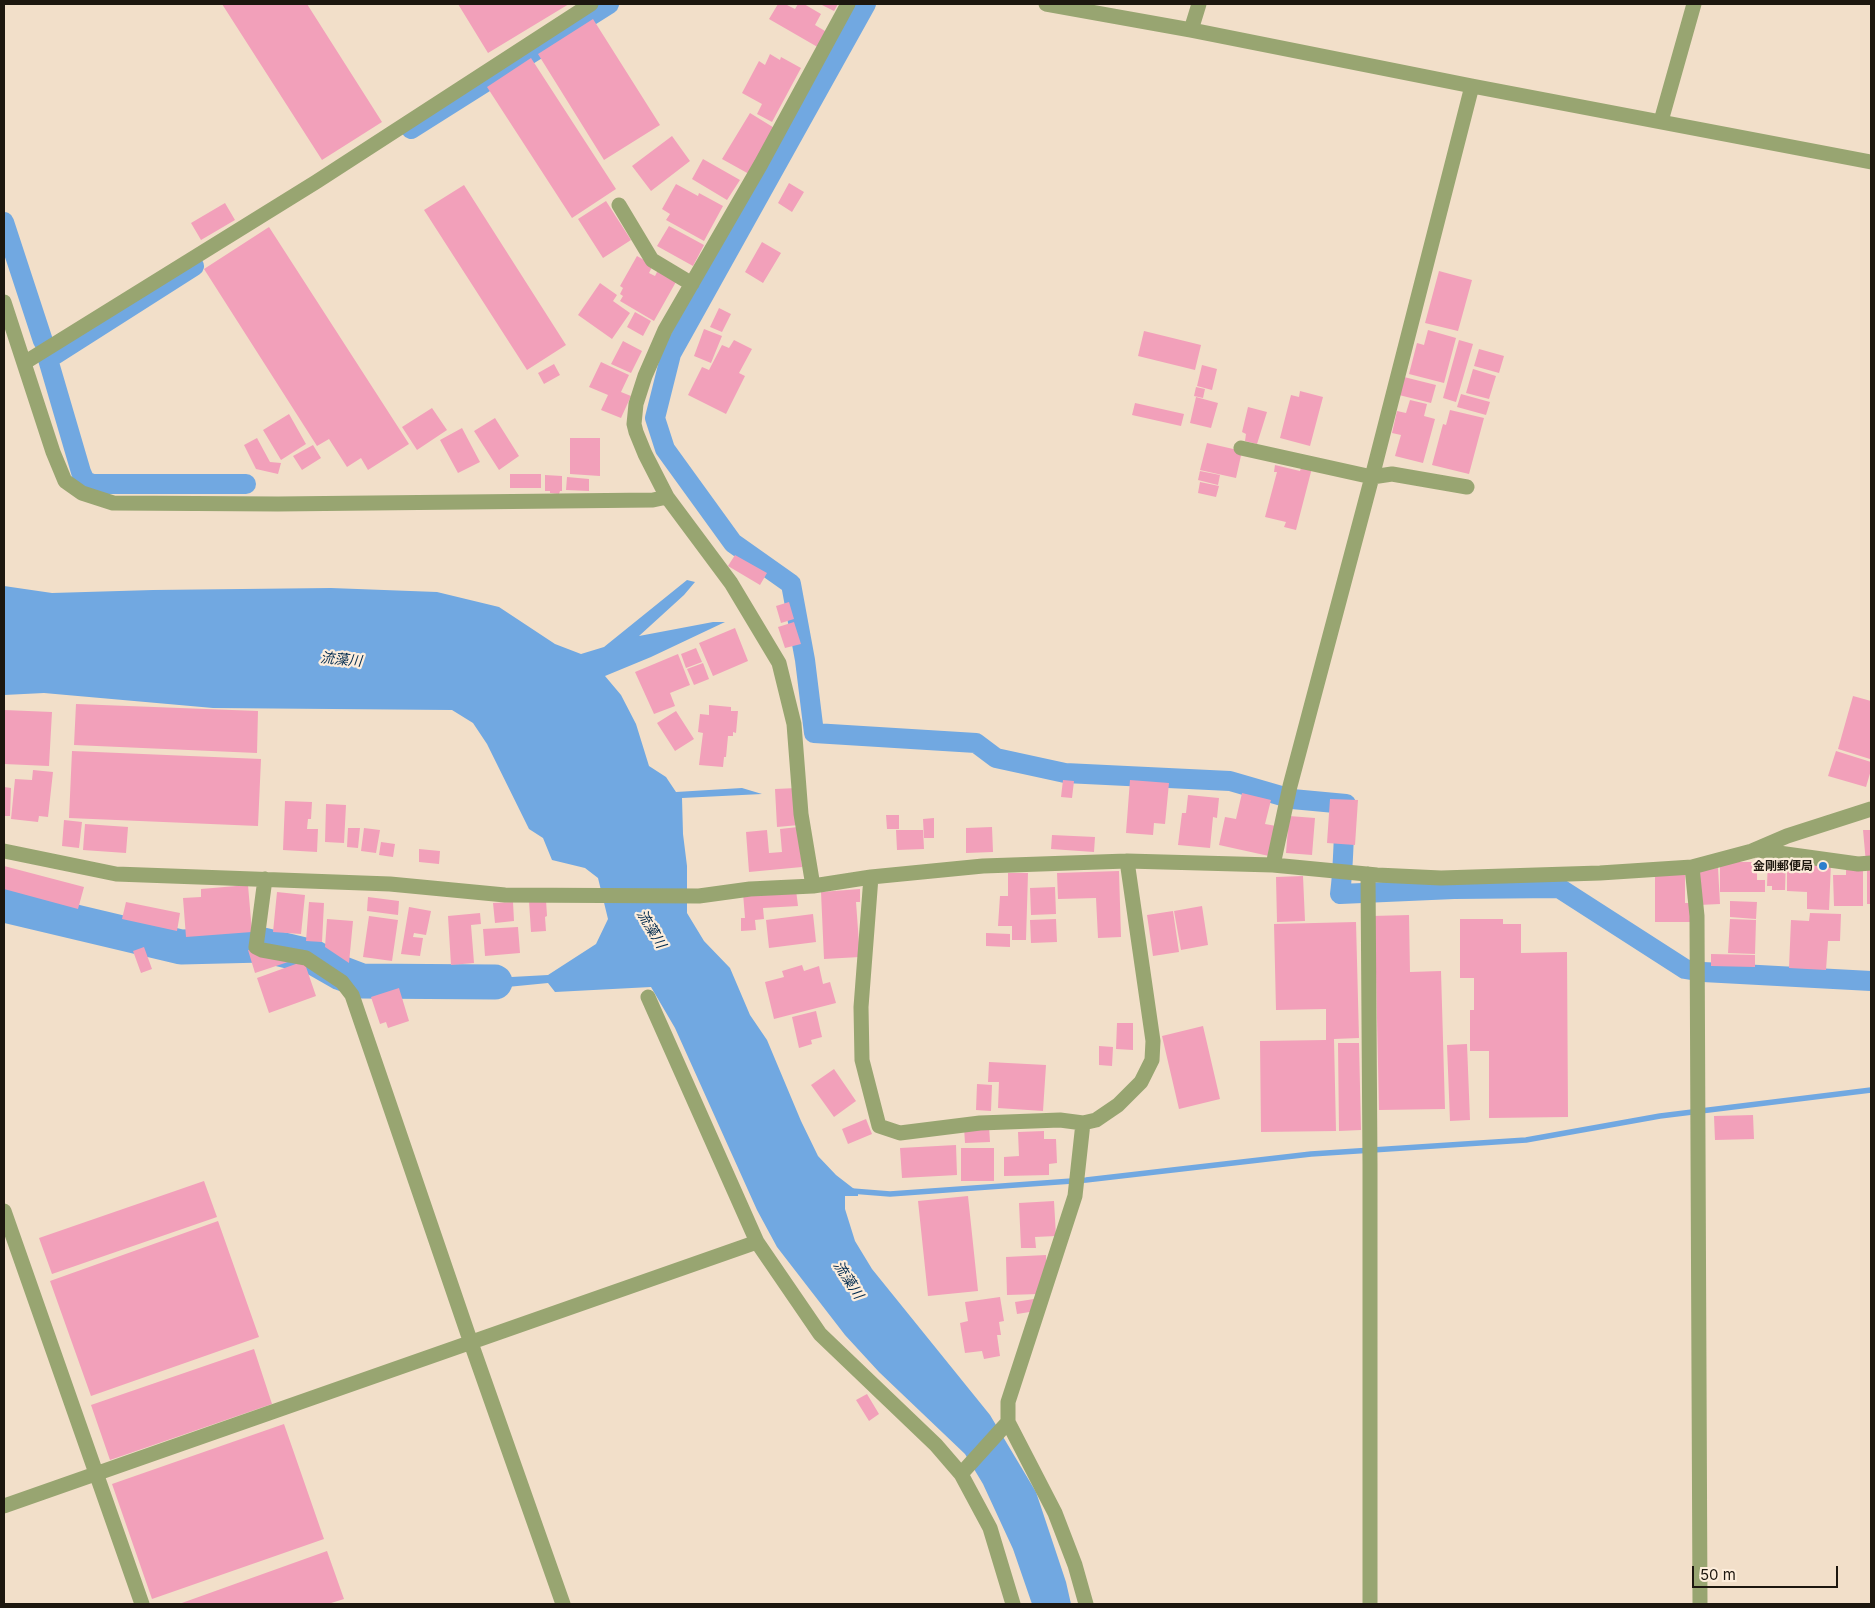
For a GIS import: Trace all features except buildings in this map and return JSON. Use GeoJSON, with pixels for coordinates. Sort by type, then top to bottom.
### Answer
{"type":"FeatureCollection","features":[{"type":"Feature","properties":{"kind":"street"},"geometry":{"type":"LineString","coordinates":[[24,363],[316,182],[591,4]]}},
{"type":"Feature","properties":{"kind":"street"},"geometry":{"type":"LineString","coordinates":[[813,886],[801,814],[794,724],[779,663],[731,583],[667,497],[645,454],[634,424],[636,404],[645,376],[665,330],[761,164],[848,4]]}},
{"type":"Feature","properties":{"kind":"street"},"geometry":{"type":"LineString","coordinates":[[1046,4],[1191,30],[1871,162]]}},
{"type":"Feature","properties":{"kind":"street"},"geometry":{"type":"LineString","coordinates":[[1191,30],[1199,4]]}},
{"type":"Feature","properties":{"kind":"street"},"geometry":{"type":"LineString","coordinates":[[1661,121],[1694,4]]}},
{"type":"Feature","properties":{"kind":"street"},"geometry":{"type":"LineString","coordinates":[[1273,865],[1290,786],[1372,477],[1472,86]]}},
{"type":"Feature","properties":{"kind":"street"},"geometry":{"type":"LineString","coordinates":[[619,205],[652,260],[692,284]]}},
{"type":"Feature","properties":{"kind":"street"},"geometry":{"type":"LineString","coordinates":[[4,302],[53,452],[65,481],[82,493],[114,503],[328,504],[653,500],[667,497]]}},
{"type":"Feature","properties":{"kind":"street"},"geometry":{"type":"LineString","coordinates":[[1241,448],[1372,477],[1392,474],[1467,487]]}},
{"type":"Feature","properties":{"kind":"street"},"geometry":{"type":"LineString","coordinates":[[4,850],[116,874],[390,884],[505,895],[699,896],[750,889],[813,886],[871,877],[983,866],[1126,860],[1273,865],[1440,878],[1600,873],[1692,867],[1755,850],[1787,836],[1871,809]]}},
{"type":"Feature","properties":{"kind":"street"},"geometry":{"type":"LineString","coordinates":[[1755,850],[1849,863],[1871,863]]}},
{"type":"Feature","properties":{"kind":"street"},"geometry":{"type":"LineString","coordinates":[[871,877],[861,1007],[862,1060],[878,1126],[900,1133],[980,1123],[1060,1120],[1084,1123],[1096,1120],[1118,1105],[1142,1082],[1152,1060],[1153,1040],[1126,860]]}},
{"type":"Feature","properties":{"kind":"street"},"geometry":{"type":"LineString","coordinates":[[1692,867],[1697,916],[1700,1604]]}},
{"type":"Feature","properties":{"kind":"street"},"geometry":{"type":"LineString","coordinates":[[1364,873],[1370,1144],[1370,1604]]}},
{"type":"Feature","properties":{"kind":"street"},"geometry":{"type":"LineString","coordinates":[[265,879],[258,940],[262,950],[306,958],[342,982],[352,995],[563,1604]]}},
{"type":"Feature","properties":{"kind":"street"},"geometry":{"type":"LineString","coordinates":[[648,997],[757,1242],[820,1334],[964,1471],[990,1528],[1013,1604]]}},
{"type":"Feature","properties":{"kind":"street"},"geometry":{"type":"LineString","coordinates":[[964,1471],[1005,1424],[1008,1402],[1075,1196],[1084,1123]]}},
{"type":"Feature","properties":{"kind":"street"},"geometry":{"type":"LineString","coordinates":[[4,1211],[142,1604]]}},
{"type":"Feature","properties":{"kind":"street"},"geometry":{"type":"LineString","coordinates":[[4,1506],[757,1242]]}},
{"type":"Feature","properties":{"kind":"street"},"geometry":{"type":"LineString","coordinates":[[1005,1424],[1055,1513],[1075,1565],[1086,1604]]}},
{"type":"Feature","properties":{"kind":"water","name":"流藻川"},"geometry":{"type":"Polygon","coordinates":[[[687,580],[695,582],[684,595],[639,636],[713,622],[725,622],[651,657],[605,676],[621,695],[636,724],[649,766],[666,777],[676,792],[742,788],[762,794],[682,798],[683,834],[687,866],[687,913],[704,941],[730,968],[750,1015],[767,1040],[818,1156],[836,1175],[858,1192],[858,1196],[845,1196],[845,1209],[855,1241],[872,1269],[990,1415],[1036,1492],[1066,1582],[1071,1604],[1032,1604],[1013,1549],[983,1484],[965,1454],[879,1372],[845,1335],[777,1247],[757,1210],[675,1028],[651,987],[555,992],[548,983],[497,988],[493,978],[548,975],[596,944],[608,919],[598,878],[585,868],[552,860],[543,838],[529,829],[487,744],[473,723],[452,710],[213,708],[44,693],[4,695],[4,586],[52,593],[331,588],[437,592],[499,607],[555,644],[581,654],[604,647],[687,580]]]}},
{"type":"Feature","properties":{"kind":"waterway"},"geometry":{"type":"LineString","coordinates":[[411,129],[609,4]]}},
{"type":"Feature","properties":{"kind":"waterway"},"geometry":{"type":"LineString","coordinates":[[866,4],[671,354],[655,418],[665,449],[733,543],[791,584],[805,660],[814,733],[976,743],[996,758],[1065,773],[1230,781],[1292,799],[1346,804],[1340,894],[1454,889],[1559,888],[1685,969],[1703,972],[1871,981]]}},
{"type":"Feature","properties":{"kind":"waterway"},"geometry":{"type":"LineString","coordinates":[[4,222],[43,341]]}},
{"type":"Feature","properties":{"kind":"waterway"},"geometry":{"type":"LineString","coordinates":[[48,359],[194,266]]}},
{"type":"Feature","properties":{"kind":"waterway"},"geometry":{"type":"LineString","coordinates":[[47,356],[85,481],[93,484],[246,484]]}},
{"type":"Feature","properties":{"kind":"waterway"},"geometry":{"type":"LineString","coordinates":[[4,905],[181,947],[263,945],[313,957],[341,973],[362,981],[495,982]]}},
{"type":"Feature","properties":{"kind":"waterway"},"geometry":{"type":"LineString","coordinates":[[852,1191],[890,1194],[1086,1180],[1311,1154],[1526,1140],[1660,1116],[1871,1090]]}},
{"type":"Feature","properties":{"kind":"place","name":"金剛郵便局"},"geometry":{"type":"Point","coordinates":[1823,866]}}]}
